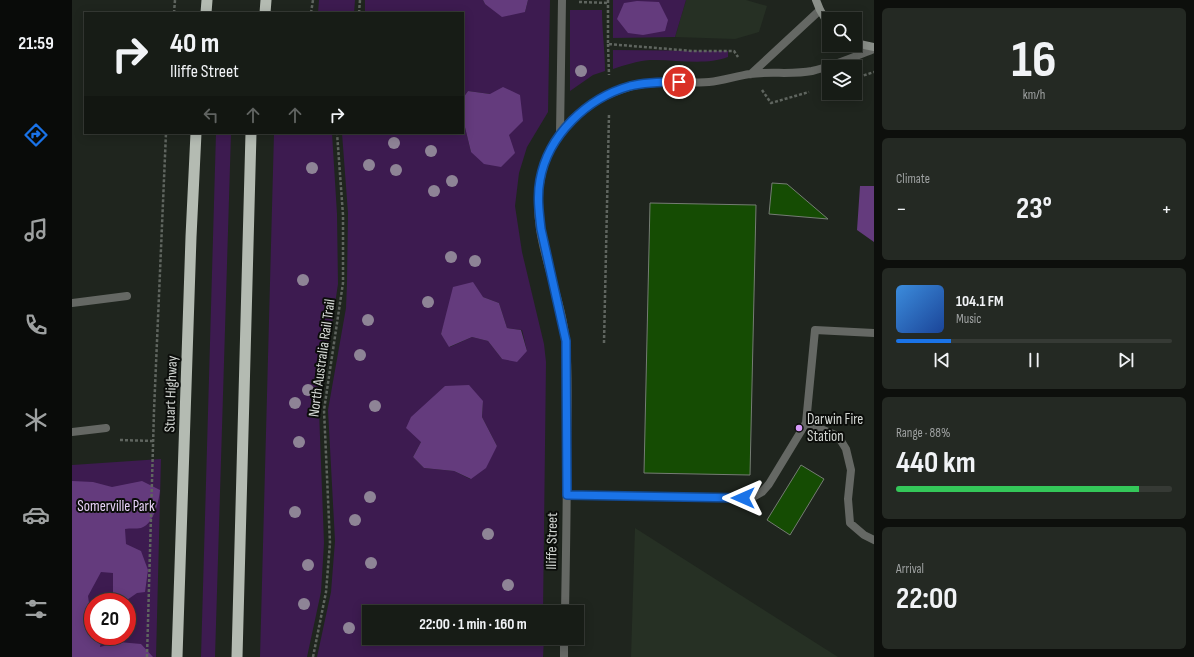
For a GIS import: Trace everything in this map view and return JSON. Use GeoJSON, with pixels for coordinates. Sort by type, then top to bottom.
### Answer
{"type":"FeatureCollection","features":[{"type":"Feature","properties":{"kind":"highway"},"geometry":{"type":"LineString","coordinates":[[206,12],[207,0]]}},
{"type":"Feature","properties":{"kind":"highway"},"geometry":{"type":"LineString","coordinates":[[265,12],[266,0]]}},
{"type":"Feature","properties":{"kind":"highway","name":"Stuart Highway"},"geometry":{"type":"LineString","coordinates":[[177,657],[190,245],[196,134]]}},
{"type":"Feature","properties":{"kind":"highway"},"geometry":{"type":"LineString","coordinates":[[237,657],[247,237],[251,134]]}},
{"type":"Feature","properties":{"kind":"main road"},"geometry":{"type":"LineString","coordinates":[[817,3],[822,12]]}},
{"type":"Feature","properties":{"kind":"main road"},"geometry":{"type":"LineString","coordinates":[[862,45],[874,48]]}},
{"type":"Feature","properties":{"kind":"street"},"geometry":{"type":"LineString","coordinates":[[560,134],[562,1]]}},
{"type":"Feature","properties":{"kind":"street","name":"Iliffe Street"},"geometry":{"type":"LineString","coordinates":[[751,74],[817,3]]}},
{"type":"Feature","properties":{"kind":"street","name":"Iliffe Street"},"geometry":{"type":"LineString","coordinates":[[565,605],[567,495],[566,341],[557,297],[545,251],[538,210],[540,179],[547,158],[560,134],[577,116],[610,94],[632,86],[645,84],[716,82],[751,74],[810,71],[874,48]]}},
{"type":"Feature","properties":{"kind":"street"},"geometry":{"type":"LineString","coordinates":[[72,302],[127,296]]}},
{"type":"Feature","properties":{"kind":"street"},"geometry":{"type":"LineString","coordinates":[[567,495],[702,498],[753,497],[762,492],[769,484],[806,423],[815,330],[874,333]]}},
{"type":"Feature","properties":{"kind":"street"},"geometry":{"type":"LineString","coordinates":[[806,423],[838,436],[846,449],[851,470],[848,499],[850,523],[864,536],[874,540]]}},
{"type":"Feature","properties":{"kind":"street"},"geometry":{"type":"LineString","coordinates":[[72,432],[106,428]]}},
{"type":"Feature","properties":{"kind":"street"},"geometry":{"type":"LineString","coordinates":[[564,645],[564,657]]}},
{"type":"Feature","properties":{"kind":"path"},"geometry":{"type":"LineString","coordinates":[[174,12],[175,0]]}},
{"type":"Feature","properties":{"kind":"path"},"geometry":{"type":"LineString","coordinates":[[311,12],[313,0]]}},
{"type":"Feature","properties":{"kind":"path"},"geometry":{"type":"LineString","coordinates":[[359,12],[360,0]]}},
{"type":"Feature","properties":{"kind":"path"},"geometry":{"type":"LineString","coordinates":[[562,1],[608,1],[610,94],[604,343]]}},
{"type":"Feature","properties":{"kind":"path"},"geometry":{"type":"LineString","coordinates":[[608,44],[693,51],[734,51],[751,74]]}},
{"type":"Feature","properties":{"kind":"path"},"geometry":{"type":"LineString","coordinates":[[862,76],[874,72]]}},
{"type":"Feature","properties":{"kind":"path"},"geometry":{"type":"LineString","coordinates":[[147,657],[153,441],[166,134]]}},
{"type":"Feature","properties":{"kind":"path","name":"North Australia Rail Trail"},"geometry":{"type":"LineString","coordinates":[[313,657],[326,592],[330,543],[325,462],[324,410],[343,283],[343,215],[337,134]]}},
{"type":"Feature","properties":{"kind":"path"},"geometry":{"type":"LineString","coordinates":[[106,428],[121,441],[153,441]]}},
{"type":"Feature","properties":{"kind":"shaded area"},"geometry":{"type":"Polygon","coordinates":[[[686,0],[746,0],[767,6],[759,32],[735,39],[675,37],[686,0]]]}},
{"type":"Feature","properties":{"kind":"shaded area"},"geometry":{"type":"Polygon","coordinates":[[[635,528],[838,657],[631,657],[635,528]]]}},
{"type":"Feature","properties":{"kind":"green space"},"geometry":{"type":"Polygon","coordinates":[[[319,0],[355,0],[354,12],[318,12],[319,0]]]}},
{"type":"Feature","properties":{"kind":"green space"},"geometry":{"type":"Polygon","coordinates":[[[365,0],[483,0],[485,4],[525,12],[528,0],[550,0],[548,112],[527,147],[519,173],[515,206],[522,252],[544,344],[546,362],[543,605],[362,605],[362,645],[544,645],[543,657],[317,657],[331,592],[335,541],[328,410],[346,308],[348,213],[342,134],[464,134],[464,123],[471,152],[490,94],[468,91],[464,97],[464,12],[365,12],[365,0]],[[483,297],[449,307],[441,334],[450,347],[472,337],[488,341],[502,359],[527,351],[522,330],[507,328],[499,303],[483,297]],[[483,401],[421,442],[413,457],[424,468],[454,471],[470,479],[497,446],[482,417],[483,401]]]}},
{"type":"Feature","properties":{"kind":"green space"},"geometry":{"type":"Polygon","coordinates":[[[483,0],[528,0],[525,12],[502,17],[485,4],[483,0]]]}},
{"type":"Feature","properties":{"kind":"green space"},"geometry":{"type":"Polygon","coordinates":[[[613,0],[686,0],[675,37],[613,38],[613,0]]]}},
{"type":"Feature","properties":{"kind":"green space"},"geometry":{"type":"Polygon","coordinates":[[[637,1],[659,2],[668,20],[665,31],[643,35],[628,33],[617,19],[624,3],[637,1]]]}},
{"type":"Feature","properties":{"kind":"green space"},"geometry":{"type":"Polygon","coordinates":[[[570,10],[602,10],[605,71],[593,75],[570,91],[570,10]]]}},
{"type":"Feature","properties":{"kind":"green space"},"geometry":{"type":"Polygon","coordinates":[[[613,50],[728,51],[728,57],[719,60],[699,62],[650,60],[636,62],[613,69],[613,50]]]}},
{"type":"Feature","properties":{"kind":"green space"},"geometry":{"type":"Polygon","coordinates":[[[503,87],[520,95],[523,121],[509,135],[515,153],[501,167],[484,164],[471,152],[464,123],[464,97],[468,91],[490,94],[503,87]]]}},
{"type":"Feature","properties":{"kind":"green space"},"geometry":{"type":"Polygon","coordinates":[[[216,134],[231,134],[215,657],[201,657],[216,134]]]}},
{"type":"Feature","properties":{"kind":"green space"},"geometry":{"type":"Polygon","coordinates":[[[274,134],[332,134],[337,214],[338,284],[319,410],[324,543],[321,592],[307,657],[260,657],[274,134]]]}},
{"type":"Feature","properties":{"kind":"green space"},"geometry":{"type":"Polygon","coordinates":[[[860,186],[874,186],[874,242],[857,230],[860,186]]]}},
{"type":"Feature","properties":{"kind":"green space"},"geometry":{"type":"Polygon","coordinates":[[[473,282],[483,297],[499,303],[507,328],[521,330],[527,351],[517,362],[502,359],[488,341],[472,337],[449,347],[441,334],[453,287],[473,282]]]}},
{"type":"Feature","properties":{"kind":"green space"},"geometry":{"type":"Polygon","coordinates":[[[469,385],[483,401],[482,417],[497,446],[486,468],[471,479],[454,471],[424,468],[413,457],[421,442],[406,428],[411,417],[445,386],[469,385]]]}},
{"type":"Feature","properties":{"kind":"green space","name":"Somerville Park"},"geometry":{"type":"Polygon","coordinates":[[[161,459],[156,657],[72,657],[72,465],[161,459]]]}},
{"type":"Feature","properties":{"kind":"green space"},"geometry":{"type":"Polygon","coordinates":[[[72,481],[93,482],[112,487],[142,481],[160,490],[155,512],[146,526],[141,528],[125,529],[126,544],[141,551],[148,570],[145,592],[136,594],[113,593],[113,573],[101,572],[90,593],[84,593],[84,645],[100,645],[100,647],[108,645],[141,644],[153,657],[72,657],[72,481]]]}},
{"type":"Feature","properties":{"kind":"building"},"geometry":{"type":"Polygon","coordinates":[[[772,183],[787,184],[828,219],[769,214],[772,183]]]}},
{"type":"Feature","properties":{"kind":"building"},"geometry":{"type":"Polygon","coordinates":[[[650,203],[756,205],[750,475],[644,473],[650,203]]]}},
{"type":"Feature","properties":{"kind":"building"},"geometry":{"type":"Polygon","coordinates":[[[801,465],[824,479],[790,535],[767,520],[801,465]]]}},
{"type":"Feature","properties":{"kind":"place","name":"Darwin Fire Station"},"geometry":{"type":"Point","coordinates":[799,428]}},
{"type":"Feature","properties":{"kind":"route"},"geometry":{"type":"LineString","coordinates":[[679,82],[658,82],[632,86],[620,89],[596,101],[577,116],[560,134],[547,158],[540,179],[538,210],[541,229],[566,341],[567,495],[743,498]]}}]}
